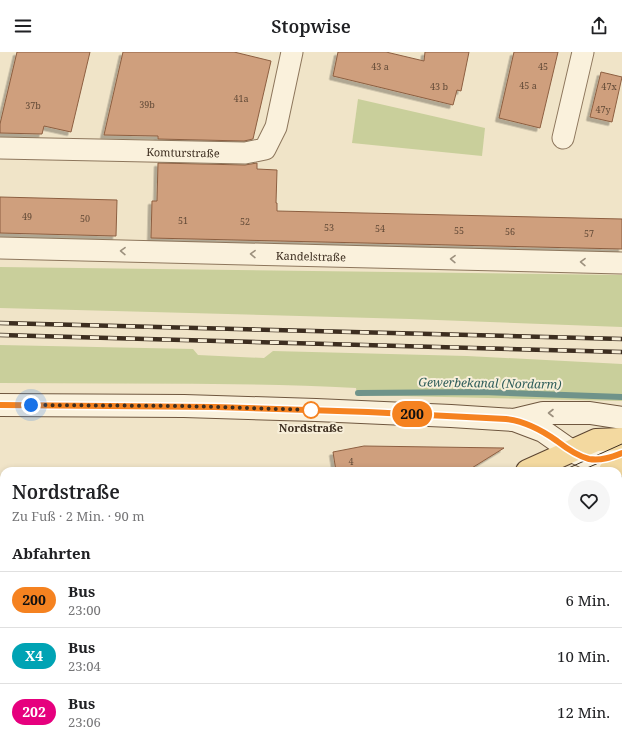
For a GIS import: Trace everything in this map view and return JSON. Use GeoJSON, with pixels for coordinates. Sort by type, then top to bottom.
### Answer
{"type":"FeatureCollection","features":[{"type":"Feature","properties":{"kind":"main road"},"geometry":{"type":"LineString","coordinates":[[0,405],[184,406],[323,410],[514,420],[543,431],[570,450],[589,459],[607,459],[622,453]]}},
{"type":"Feature","properties":{"kind":"main road"},"geometry":{"type":"LineString","coordinates":[[514,420],[543,413],[590,413],[622,418]]}},
{"type":"Feature","properties":{"kind":"main road"},"geometry":{"type":"LineString","coordinates":[[535,467],[570,450],[596,440],[622,439]]}},
{"type":"Feature","properties":{"kind":"street","name":"Komturstraße"},"geometry":{"type":"LineString","coordinates":[[0,148],[245,153],[265,149],[276,127],[292,52]]}},
{"type":"Feature","properties":{"kind":"street"},"geometry":{"type":"LineString","coordinates":[[563,138],[584,52]]}},
{"type":"Feature","properties":{"kind":"street","name":"Kandelstraße"},"geometry":{"type":"LineString","coordinates":[[0,248],[622,263]]}},
{"type":"Feature","properties":{"kind":"green space"},"geometry":{"type":"Polygon","coordinates":[[[358,99],[485,128],[482,156],[352,143],[358,99]]]}},
{"type":"Feature","properties":{"kind":"green space"},"geometry":{"type":"Polygon","coordinates":[[[0,267],[622,275],[622,327],[410,319],[0,308],[0,267]]]}},
{"type":"Feature","properties":{"kind":"green space"},"geometry":{"type":"Polygon","coordinates":[[[0,345],[193,349],[198,355],[264,358],[273,351],[467,356],[622,364],[622,401],[357,395],[356,388],[312,386],[0,383],[0,345]]]}},
{"type":"Feature","properties":{"kind":"building"},"geometry":{"type":"Polygon","coordinates":[[[17,52],[90,52],[71,132],[44,126],[42,134],[0,133],[0,124],[17,52]]]}},
{"type":"Feature","properties":{"kind":"building"},"geometry":{"type":"Polygon","coordinates":[[[123,52],[234,52],[271,61],[253,139],[244,141],[158,139],[158,136],[104,135],[123,52]]]}},
{"type":"Feature","properties":{"kind":"building"},"geometry":{"type":"Polygon","coordinates":[[[338,52],[386,52],[424,61],[425,52],[469,52],[461,91],[457,90],[453,105],[333,76],[338,52]]]}},
{"type":"Feature","properties":{"kind":"building"},"geometry":{"type":"Polygon","coordinates":[[[514,52],[558,52],[540,128],[499,118],[514,52]]]}},
{"type":"Feature","properties":{"kind":"building"},"geometry":{"type":"Polygon","coordinates":[[[601,72],[622,77],[612,122],[590,117],[601,72]]]}},
{"type":"Feature","properties":{"kind":"building"},"geometry":{"type":"Polygon","coordinates":[[[158,163],[245,165],[257,163],[257,169],[277,170],[277,211],[622,219],[622,249],[151,238],[152,201],[157,201],[158,163]]]}},
{"type":"Feature","properties":{"kind":"building"},"geometry":{"type":"Polygon","coordinates":[[[0,197],[117,200],[116,236],[0,233],[0,197]]]}},
{"type":"Feature","properties":{"kind":"building"},"geometry":{"type":"Polygon","coordinates":[[[364,446],[504,448],[473,467],[335,467],[333,452],[364,446]]]}},
{"type":"Feature","properties":{"kind":"waterway","name":"Gewerbekanal (Nordarm)"},"geometry":{"type":"LineString","coordinates":[[358,393],[482,392],[622,397]]}},
{"type":"Feature","properties":{"kind":"tram line"},"geometry":{"type":"LineString","coordinates":[[571,467],[622,444]]}},
{"type":"Feature","properties":{"kind":"tram line"},"geometry":{"type":"LineString","coordinates":[[589,467],[622,453]]}},
{"type":"Feature","properties":{"kind":"railway"},"geometry":{"type":"LineString","coordinates":[[0,323],[622,339]]}},
{"type":"Feature","properties":{"kind":"railway"},"geometry":{"type":"LineString","coordinates":[[0,335],[622,352]]}},
{"type":"Feature","properties":{"kind":"bus line","name":"200"},"geometry":{"type":"LineString","coordinates":[[0,405],[184,406],[368,412],[506,419],[514,420],[543,431],[570,450],[589,459],[607,459],[622,453]]}},
{"type":"Feature","properties":{"kind":"place","name":"Nordstraße"},"geometry":{"type":"Point","coordinates":[311,410]}},
{"type":"Feature","properties":{"kind":"route"},"geometry":{"type":"LineString","coordinates":[[31,405],[184,406],[311,410]]}}]}
